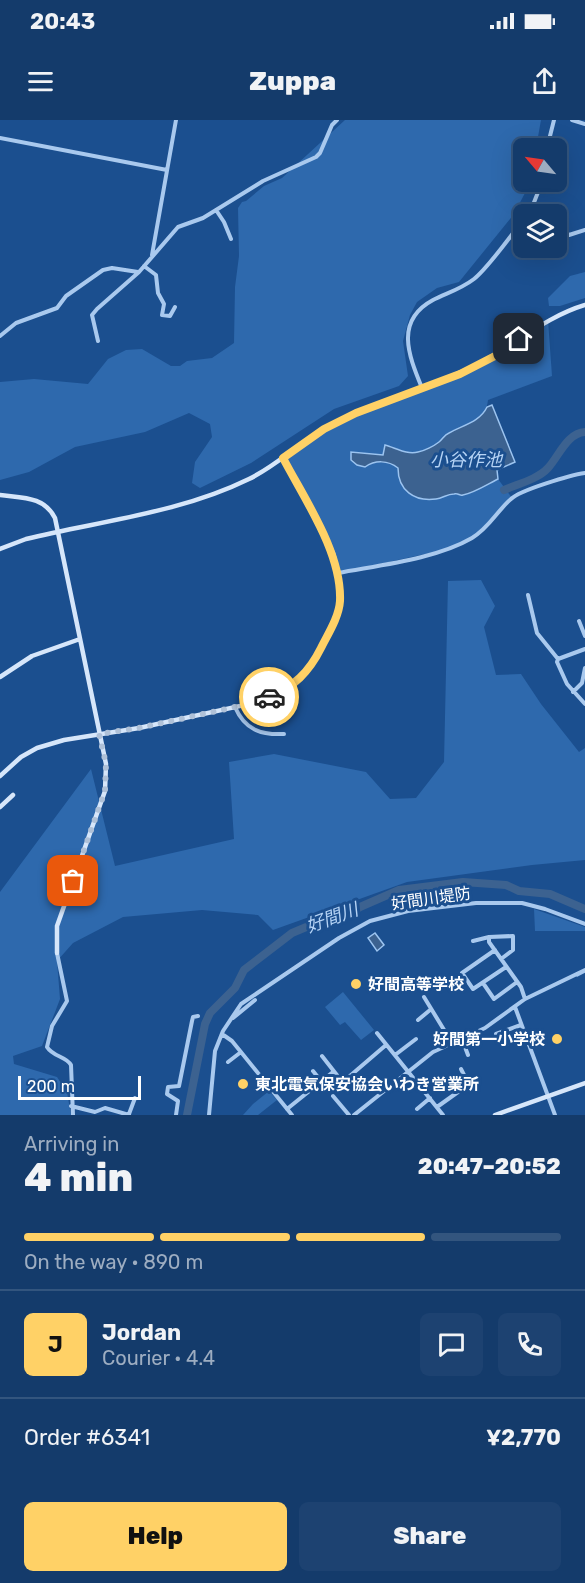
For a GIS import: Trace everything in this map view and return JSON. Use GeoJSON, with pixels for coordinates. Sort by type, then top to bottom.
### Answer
{"type":"FeatureCollection","features":[{"type":"Feature","properties":{"kind":"street"},"geometry":{"type":"LineString","coordinates":[[152,256],[176,120]]}},
{"type":"Feature","properties":{"kind":"street"},"geometry":{"type":"LineString","coordinates":[[99,341],[92,315],[139,272],[178,227],[216,210],[263,181],[316,157],[332,125],[337,120]]}},
{"type":"Feature","properties":{"kind":"street"},"geometry":{"type":"LineString","coordinates":[[550,138],[554,120]]}},
{"type":"Feature","properties":{"kind":"street"},"geometry":{"type":"LineString","coordinates":[[572,120],[585,124]]}},
{"type":"Feature","properties":{"kind":"street"},"geometry":{"type":"LineString","coordinates":[[0,138],[167,170]]}},
{"type":"Feature","properties":{"kind":"street"},"geometry":{"type":"LineString","coordinates":[[216,210],[225,222],[231,239]]}},
{"type":"Feature","properties":{"kind":"street"},"geometry":{"type":"LineString","coordinates":[[567,235],[569,236],[585,230]]}},
{"type":"Feature","properties":{"kind":"street"},"geometry":{"type":"LineString","coordinates":[[422,389],[411,363],[407,341],[410,323],[422,307],[476,278],[513,233]]}},
{"type":"Feature","properties":{"kind":"street"},"geometry":{"type":"LineString","coordinates":[[144,266],[156,277],[158,293],[164,304],[162,315],[170,316],[175,308]]}},
{"type":"Feature","properties":{"kind":"street"},"geometry":{"type":"LineString","coordinates":[[0,336],[16,323],[57,308],[66,296],[103,270],[115,268],[139,272]]}},
{"type":"Feature","properties":{"kind":"street"},"geometry":{"type":"LineString","coordinates":[[0,549],[26,539],[58,531],[191,503],[250,479],[324,429],[356,413],[460,374],[495,356],[548,320],[585,305]]}},
{"type":"Feature","properties":{"kind":"street"},"geometry":{"type":"LineString","coordinates":[[0,776],[21,757],[37,748],[64,740],[258,702],[285,691],[301,678],[315,659],[331,630],[340,603],[338,573],[333,553],[283,458]]}},
{"type":"Feature","properties":{"kind":"street"},"geometry":{"type":"LineString","coordinates":[[338,573],[448,549],[474,537],[496,518],[512,498],[570,475],[585,473]]}},
{"type":"Feature","properties":{"kind":"street"},"geometry":{"type":"LineString","coordinates":[[0,495],[41,502],[51,511],[58,531],[106,764],[105,791],[57,926],[57,953],[67,1001],[52,1026],[47,1047],[50,1052],[69,1060],[71,1065],[73,1115]]}},
{"type":"Feature","properties":{"kind":"street"},"geometry":{"type":"LineString","coordinates":[[528,595],[537,633],[558,659],[557,662],[567,684],[585,704]]}},
{"type":"Feature","properties":{"kind":"street"},"geometry":{"type":"LineString","coordinates":[[579,621],[585,636]]}},
{"type":"Feature","properties":{"kind":"street"},"geometry":{"type":"LineString","coordinates":[[0,677],[32,656],[80,639]]}},
{"type":"Feature","properties":{"kind":"street"},"geometry":{"type":"LineString","coordinates":[[558,659],[585,649]]}},
{"type":"Feature","properties":{"kind":"street"},"geometry":{"type":"LineString","coordinates":[[573,692],[582,683],[585,668]]}},
{"type":"Feature","properties":{"kind":"street"},"geometry":{"type":"LineString","coordinates":[[235,706],[239,717],[256,732],[267,735],[284,734]]}},
{"type":"Feature","properties":{"kind":"street"},"geometry":{"type":"LineString","coordinates":[[0,807],[13,795]]}},
{"type":"Feature","properties":{"kind":"street","name":"好間川堤防"},"geometry":{"type":"LineString","coordinates":[[209,1115],[215,1051],[228,1023],[242,1004],[339,938],[370,921],[419,909],[476,903],[522,903],[546,909],[585,924]]}},
{"type":"Feature","properties":{"kind":"street"},"geometry":{"type":"LineString","coordinates":[[473,941],[489,937],[513,936],[513,950],[501,959]]}},
{"type":"Feature","properties":{"kind":"street"},"geometry":{"type":"LineString","coordinates":[[489,937],[489,942],[517,982],[525,999]]}},
{"type":"Feature","properties":{"kind":"street"},"geometry":{"type":"LineString","coordinates":[[495,950],[462,973],[473,989],[506,967]]}},
{"type":"Feature","properties":{"kind":"street"},"geometry":{"type":"LineString","coordinates":[[354,1115],[433,1052],[489,1025],[525,999],[585,970]]}},
{"type":"Feature","properties":{"kind":"street"},"geometry":{"type":"LineString","coordinates":[[483,983],[494,999],[517,982]]}},
{"type":"Feature","properties":{"kind":"street"},"geometry":{"type":"LineString","coordinates":[[424,997],[452,1042]]}},
{"type":"Feature","properties":{"kind":"street"},"geometry":{"type":"LineString","coordinates":[[228,1023],[255,1000]]}},
{"type":"Feature","properties":{"kind":"street"},"geometry":{"type":"LineString","coordinates":[[514,1007],[555,1115]]}},
{"type":"Feature","properties":{"kind":"street"},"geometry":{"type":"LineString","coordinates":[[418,1020],[430,1010]]}},
{"type":"Feature","properties":{"kind":"street"},"geometry":{"type":"LineString","coordinates":[[176,1115],[178,1101],[167,1094],[168,1087],[179,1086],[193,1017],[198,1016]]}},
{"type":"Feature","properties":{"kind":"street"},"geometry":{"type":"LineString","coordinates":[[496,1034],[521,1025]]}},
{"type":"Feature","properties":{"kind":"street"},"geometry":{"type":"LineString","coordinates":[[377,1033],[443,1115]]}},
{"type":"Feature","properties":{"kind":"street"},"geometry":{"type":"LineString","coordinates":[[222,1034],[232,1041],[292,1115]]}},
{"type":"Feature","properties":{"kind":"street"},"geometry":{"type":"LineString","coordinates":[[507,1044],[525,1036]]}},
{"type":"Feature","properties":{"kind":"street"},"geometry":{"type":"LineString","coordinates":[[395,1055],[416,1039]]}},
{"type":"Feature","properties":{"kind":"street"},"geometry":{"type":"LineString","coordinates":[[462,1039],[468,1055]]}},
{"type":"Feature","properties":{"kind":"street"},"geometry":{"type":"LineString","coordinates":[[322,1056],[344,1081],[387,1045]]}},
{"type":"Feature","properties":{"kind":"street"},"geometry":{"type":"LineString","coordinates":[[228,1062],[241,1052]]}},
{"type":"Feature","properties":{"kind":"street"},"geometry":{"type":"LineString","coordinates":[[437,1107],[465,1087],[466,1082],[461,1069]]}},
{"type":"Feature","properties":{"kind":"street"},"geometry":{"type":"LineString","coordinates":[[313,1071],[321,1081]]}},
{"type":"Feature","properties":{"kind":"street"},"geometry":{"type":"LineString","coordinates":[[286,1108],[333,1072]]}},
{"type":"Feature","properties":{"kind":"street"},"geometry":{"type":"LineString","coordinates":[[495,1115],[585,1083]]}},
{"type":"Feature","properties":{"kind":"street"},"geometry":{"type":"LineString","coordinates":[[333,1096],[349,1115]]}},
{"type":"Feature","properties":{"kind":"street"},"geometry":{"type":"LineString","coordinates":[[71,1106],[95,1112],[105,1108],[129,1115],[135,1098]]}},
{"type":"Feature","properties":{"kind":"street"},"geometry":{"type":"LineString","coordinates":[[417,1109],[430,1098]]}},
{"type":"Feature","properties":{"kind":"shaded area"},"geometry":{"type":"Polygon","coordinates":[[[345,120],[541,120],[538,138],[513,138],[513,192],[525,192],[519,204],[513,204],[513,215],[459,282],[437,288],[417,302],[410,315],[403,341],[408,376],[399,386],[334,409],[251,463],[200,488],[192,483],[195,462],[212,437],[210,424],[189,413],[145,432],[75,447],[29,472],[0,480],[0,382],[34,379],[88,384],[108,359],[126,350],[142,349],[171,366],[180,366],[187,361],[212,358],[234,343],[235,287],[239,256],[238,208],[242,202],[264,186],[282,178],[345,120]]]}},
{"type":"Feature","properties":{"kind":"shaded area"},"geometry":{"type":"Polygon","coordinates":[[[585,272],[585,298],[560,306],[549,306],[548,298],[570,276],[585,272]]]}},
{"type":"Feature","properties":{"kind":"shaded area"},"geometry":{"type":"Polygon","coordinates":[[[548,320],[552,376],[488,400],[479,417],[450,432],[427,449],[412,453],[395,448],[383,455],[351,452],[372,462],[391,463],[398,468],[398,472],[448,495],[462,496],[498,479],[512,498],[474,537],[448,549],[338,573],[333,553],[283,458],[324,429],[356,413],[460,374],[548,320]]]}},
{"type":"Feature","properties":{"kind":"shaded area"},"geometry":{"type":"Polygon","coordinates":[[[481,580],[495,606],[484,627],[496,675],[521,674],[541,704],[579,752],[585,748],[585,860],[407,882],[273,930],[258,915],[202,910],[123,917],[73,943],[57,961],[60,999],[42,1046],[13,1056],[14,1064],[57,1077],[67,1092],[71,1115],[0,1115],[0,892],[91,769],[115,866],[234,839],[229,762],[274,754],[366,772],[390,799],[416,798],[444,762],[448,581],[481,580]]]}},
{"type":"Feature","properties":{"kind":"shaded area"},"geometry":{"type":"Polygon","coordinates":[[[534,909],[585,927],[585,931],[535,931],[534,909]]]}},
{"type":"Feature","properties":{"kind":"shaded area"},"geometry":{"type":"Polygon","coordinates":[[[343,992],[374,1030],[361,1040],[345,1022],[340,1025],[325,1007],[343,992]]]}},
{"type":"Feature","properties":{"kind":"shaded area"},"geometry":{"type":"Polygon","coordinates":[[[269,1091],[277,1100],[258,1115],[243,1115],[253,1104],[269,1091]]]}},
{"type":"Feature","properties":{"kind":"water","name":"小谷作池"},"geometry":{"type":"Polygon","coordinates":[[[492,405],[515,462],[497,470],[498,479],[472,492],[462,495],[452,494],[436,499],[421,499],[404,488],[398,468],[394,465],[382,462],[365,467],[351,460],[351,452],[383,455],[385,445],[410,453],[423,451],[437,444],[447,434],[476,420],[487,407],[492,405]]]}},
{"type":"Feature","properties":{"kind":"water"},"geometry":{"type":"Polygon","coordinates":[[[375,933],[384,945],[377,951],[368,938],[375,933]]]}},
{"type":"Feature","properties":{"kind":"waterway"},"geometry":{"type":"LineString","coordinates":[[504,490],[544,472],[573,436],[585,432]]}},
{"type":"Feature","properties":{"kind":"waterway","name":"好間川"},"geometry":{"type":"LineString","coordinates":[[187,1115],[205,1024],[210,1013],[235,988],[244,970],[292,933],[323,920],[344,917],[360,907],[399,890],[463,882],[506,885],[519,891],[550,894],[585,909]]}},
{"type":"Feature","properties":{"kind":"waterway"},"geometry":{"type":"LineString","coordinates":[[577,976],[585,972]]}},
{"type":"Feature","properties":{"kind":"way so far"},"geometry":{"type":"LineString","coordinates":[[73,881],[105,791],[106,764],[99,734],[139,728],[258,702],[269,697]]}},
{"type":"Feature","properties":{"kind":"place","name":"好間高等学校"},"geometry":{"type":"Point","coordinates":[356,984]}},
{"type":"Feature","properties":{"kind":"place","name":"好間第一小学校"},"geometry":{"type":"Point","coordinates":[557,1039]}},
{"type":"Feature","properties":{"kind":"place","name":"東北電気保安協会いわき営業所"},"geometry":{"type":"Point","coordinates":[243,1084]}},
{"type":"Feature","properties":{"kind":"route"},"geometry":{"type":"LineString","coordinates":[[269,697],[285,691],[301,678],[315,659],[331,630],[340,603],[338,573],[333,553],[283,458],[324,429],[356,413],[460,374],[495,356],[519,339]]}}]}
